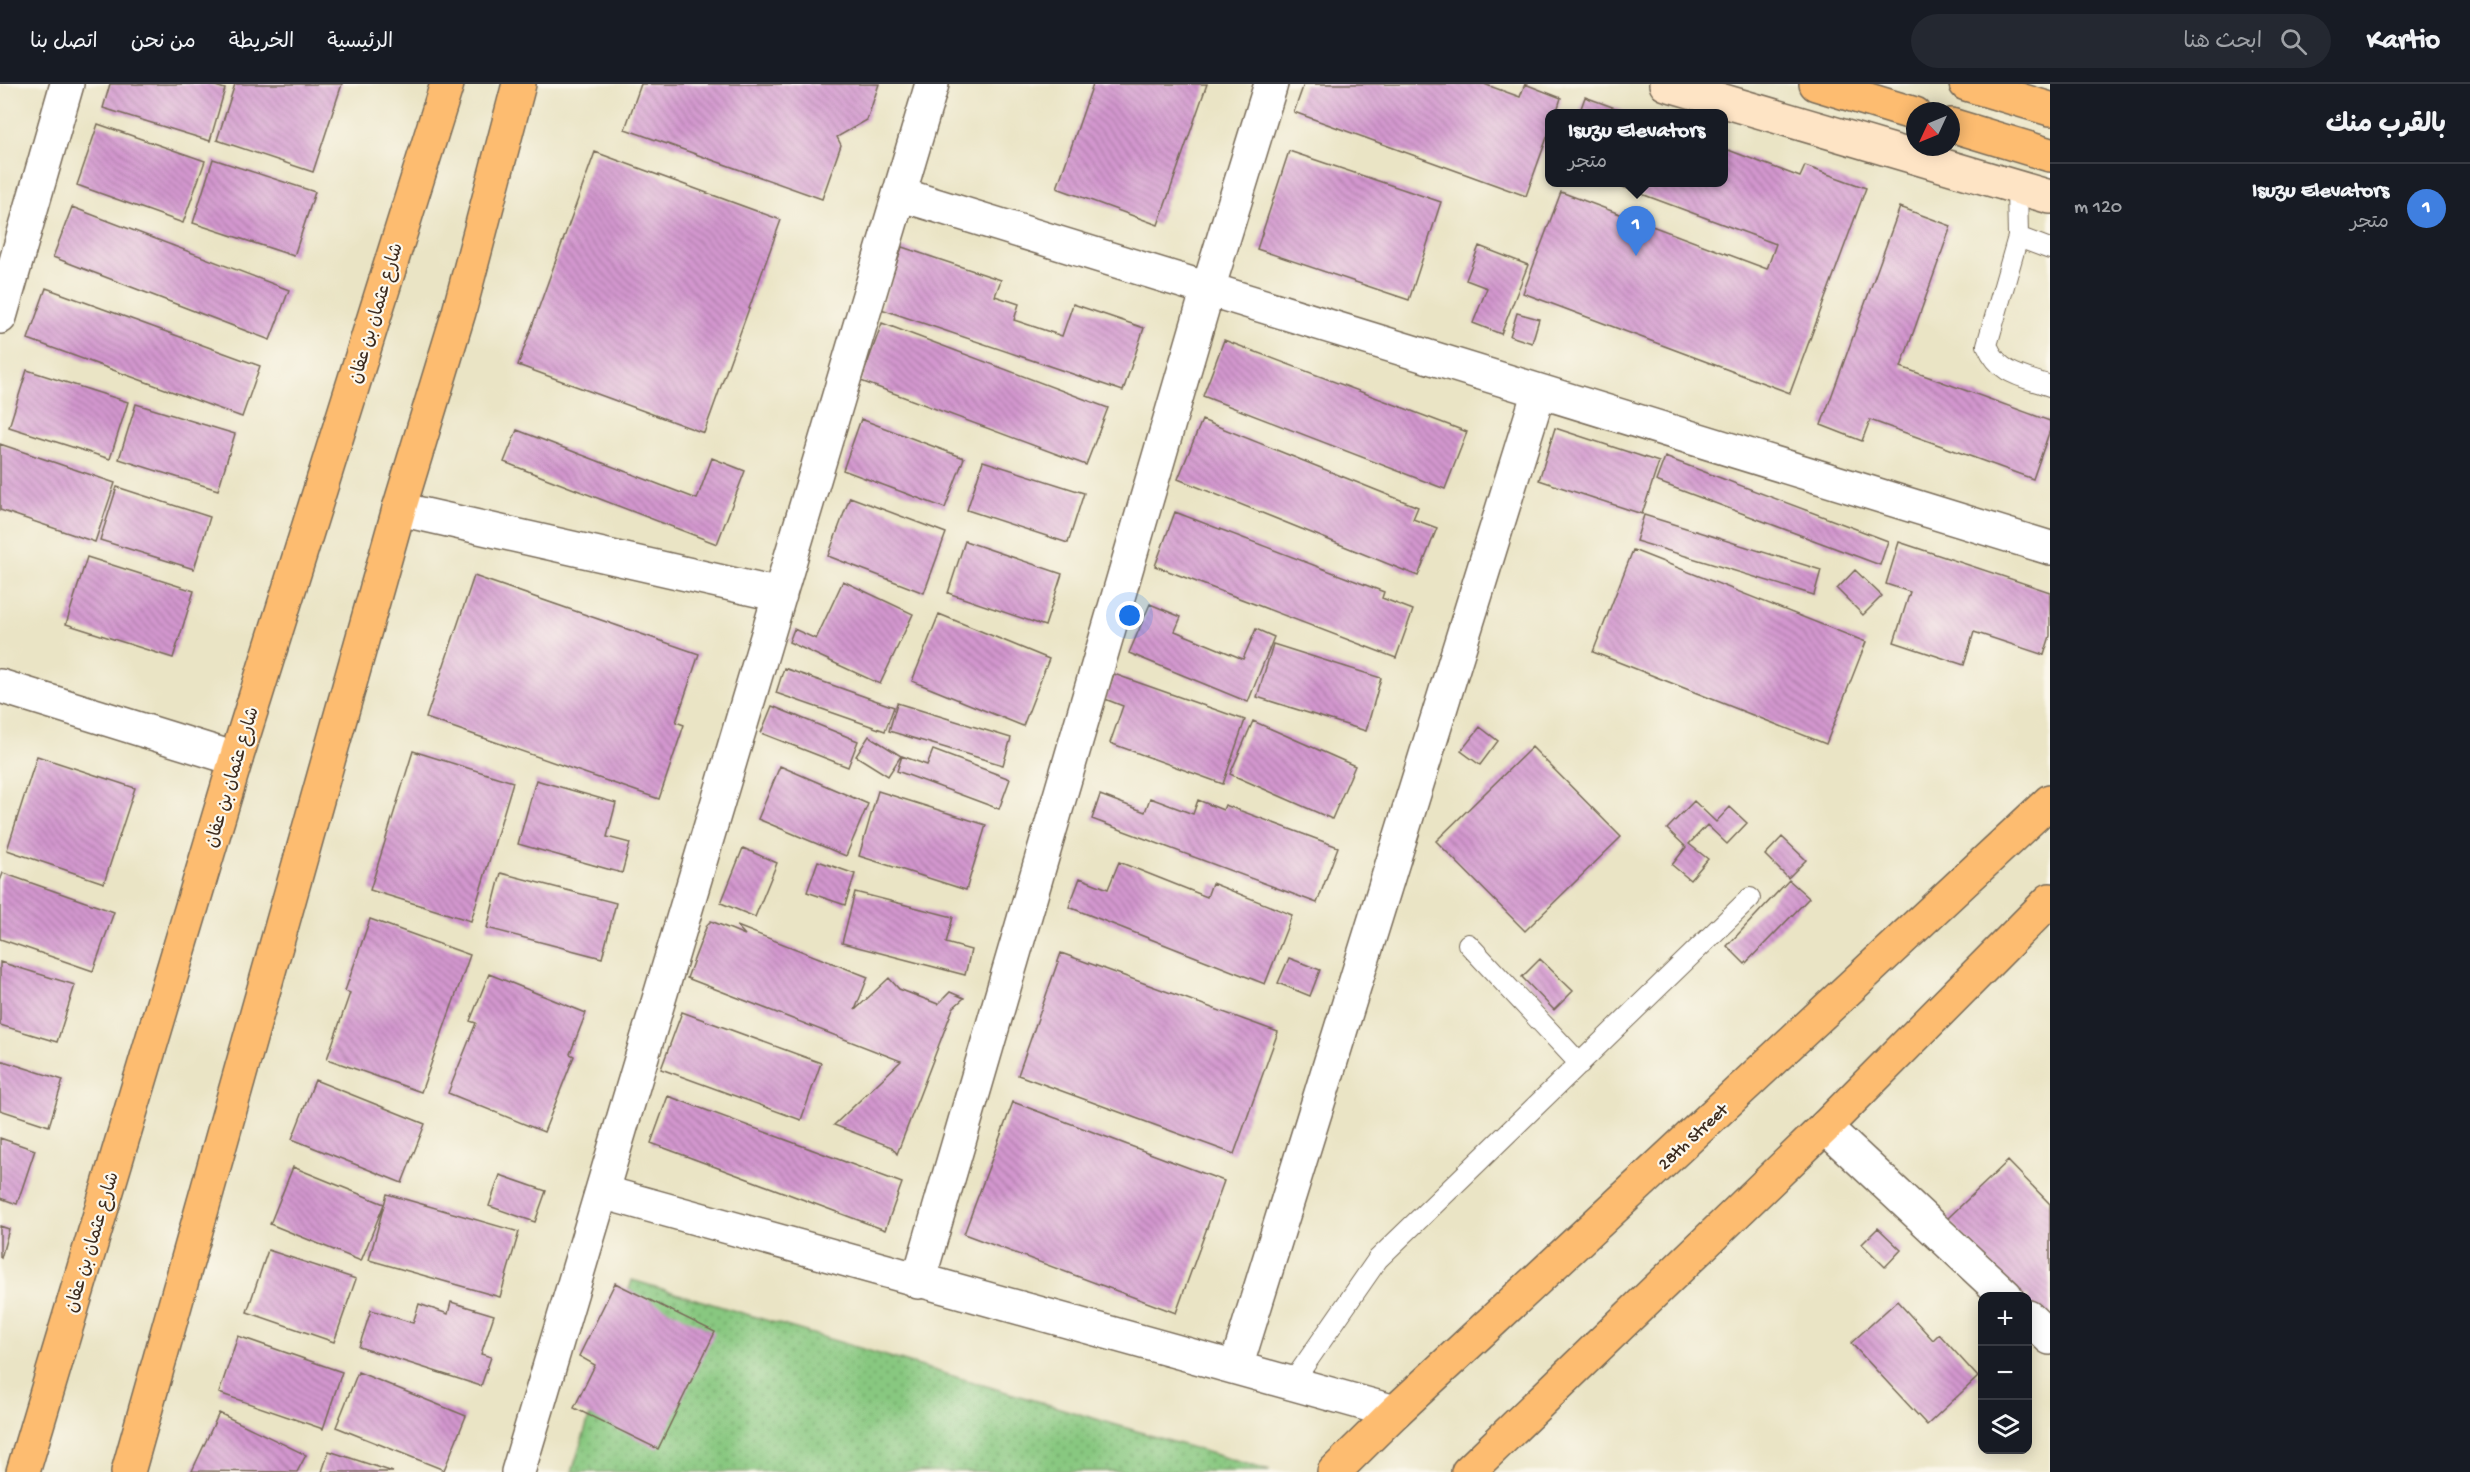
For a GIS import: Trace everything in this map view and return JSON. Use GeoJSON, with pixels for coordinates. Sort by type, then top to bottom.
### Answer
{"type":"FeatureCollection","features":[{"type":"Feature","properties":{"kind":"main road","name":"شارع عثمان بن عفان"},"geometry":{"type":"LineString","coordinates":[[23,1472],[236,759],[447,84]]}},
{"type":"Feature","properties":{"kind":"main road"},"geometry":{"type":"LineString","coordinates":[[128,1472],[399,509],[459,312],[519,84]]}},
{"type":"Feature","properties":{"kind":"main road"},"geometry":{"type":"LineString","coordinates":[[1666,84],[2050,197]]}},
{"type":"Feature","properties":{"kind":"main road"},"geometry":{"type":"LineString","coordinates":[[1816,84],[1906,111]]}},
{"type":"Feature","properties":{"kind":"main road"},"geometry":{"type":"LineString","coordinates":[[1966,84],[2050,109]]}},
{"type":"Feature","properties":{"kind":"main road"},"geometry":{"type":"LineString","coordinates":[[1960,128],[2050,155]]}},
{"type":"Feature","properties":{"kind":"main road","name":"28th Street"},"geometry":{"type":"LineString","coordinates":[[1334,1472],[1395,1412],[2050,801]]}},
{"type":"Feature","properties":{"kind":"main road"},"geometry":{"type":"LineString","coordinates":[[1468,1472],[1825,1127],[2050,900]]}},
{"type":"Feature","properties":{"kind":"street"},"geometry":{"type":"LineString","coordinates":[[0,317],[5,284],[67,84]]}},
{"type":"Feature","properties":{"kind":"street"},"geometry":{"type":"LineString","coordinates":[[518,1472],[932,84]]}},
{"type":"Feature","properties":{"kind":"street"},"geometry":{"type":"LineString","coordinates":[[918,1282],[1208,289],[1271,84]]}},
{"type":"Feature","properties":{"kind":"street"},"geometry":{"type":"LineString","coordinates":[[899,194],[2050,548]]}},
{"type":"Feature","properties":{"kind":"street"},"geometry":{"type":"LineString","coordinates":[[1236,1367],[1539,391]]}},
{"type":"Feature","properties":{"kind":"street"},"geometry":{"type":"LineString","coordinates":[[399,509],[780,595]]}},
{"type":"Feature","properties":{"kind":"street"},"geometry":{"type":"LineString","coordinates":[[0,686],[236,759]]}},
{"type":"Feature","properties":{"kind":"street"},"geometry":{"type":"LineString","coordinates":[[1825,1127],[2002,1292]]}},
{"type":"Feature","properties":{"kind":"street"},"geometry":{"type":"LineString","coordinates":[[602,1192],[918,1282],[1395,1412]]}},
{"type":"Feature","properties":{"kind":"street"},"geometry":{"type":"LineString","coordinates":[[2032,1321],[2050,1338]]}},
{"type":"Feature","properties":{"kind":"lane"},"geometry":{"type":"LineString","coordinates":[[2017,187],[2018,237],[1987,345],[1992,358],[2002,368],[2050,386]]}},
{"type":"Feature","properties":{"kind":"lane"},"geometry":{"type":"LineString","coordinates":[[2018,237],[2050,249]]}},
{"type":"Feature","properties":{"kind":"lane"},"geometry":{"type":"LineString","coordinates":[[1292,1383],[1378,1260],[1750,898]]}},
{"type":"Feature","properties":{"kind":"lane"},"geometry":{"type":"LineString","coordinates":[[1468,944],[1580,1064]]}},
{"type":"Feature","properties":{"kind":"green space"},"geometry":{"type":"Polygon","coordinates":[[[632,1280],[1270,1471],[572,1472],[632,1280]]]}},
{"type":"Feature","properties":{"kind":"building"},"geometry":{"type":"Polygon","coordinates":[[[110,84],[209,84],[225,89],[210,141],[103,108],[110,84]]]}},
{"type":"Feature","properties":{"kind":"building"},"geometry":{"type":"Polygon","coordinates":[[[235,84],[342,84],[313,172],[217,140],[235,84]]]}},
{"type":"Feature","properties":{"kind":"building"},"geometry":{"type":"Polygon","coordinates":[[[641,84],[879,84],[867,120],[837,137],[841,145],[822,199],[625,129],[641,84]]]}},
{"type":"Feature","properties":{"kind":"building"},"geometry":{"type":"Polygon","coordinates":[[[1093,84],[1207,84],[1158,225],[1057,188],[1093,84]]]}},
{"type":"Feature","properties":{"kind":"building"},"geometry":{"type":"Polygon","coordinates":[[[1304,84],[1484,84],[1520,97],[1525,84],[1561,98],[1558,109],[1545,109],[1545,143],[1526,196],[1294,112],[1304,84]]]}},
{"type":"Feature","properties":{"kind":"building"},"geometry":{"type":"Polygon","coordinates":[[[1585,97],[1618,109],[1581,109],[1585,97]]]}},
{"type":"Feature","properties":{"kind":"building"},"geometry":{"type":"Polygon","coordinates":[[[98,124],[205,161],[183,223],[77,185],[98,124]]]}},
{"type":"Feature","properties":{"kind":"building"},"geometry":{"type":"Polygon","coordinates":[[[1728,150],[1800,177],[1805,166],[1866,188],[1790,393],[1523,293],[1561,192],[1767,269],[1776,244],[1623,187],[1728,187],[1728,150]]]}},
{"type":"Feature","properties":{"kind":"building"},"geometry":{"type":"Polygon","coordinates":[[[1289,151],[1441,202],[1409,300],[1257,249],[1289,151]]]}},
{"type":"Feature","properties":{"kind":"building"},"geometry":{"type":"Polygon","coordinates":[[[595,152],[781,220],[704,433],[518,365],[595,152]]]}},
{"type":"Feature","properties":{"kind":"building"},"geometry":{"type":"Polygon","coordinates":[[[213,159],[315,192],[294,256],[193,223],[213,159]]]}},
{"type":"Feature","properties":{"kind":"building"},"geometry":{"type":"Polygon","coordinates":[[[72,207],[289,290],[270,340],[53,257],[72,207]]]}},
{"type":"Feature","properties":{"kind":"building"},"geometry":{"type":"Polygon","coordinates":[[[1900,207],[1951,226],[1901,367],[2050,421],[2050,430],[2033,479],[1870,420],[1862,441],[1821,425],[1900,207]]]}},
{"type":"Feature","properties":{"kind":"building"},"geometry":{"type":"Polygon","coordinates":[[[1479,246],[1528,265],[1501,334],[1473,323],[1487,288],[1466,280],[1479,246]]]}},
{"type":"Feature","properties":{"kind":"building"},"geometry":{"type":"Polygon","coordinates":[[[902,247],[1001,280],[995,296],[1019,304],[1014,320],[1062,336],[1073,304],[1144,328],[1123,391],[881,309],[902,247]]]}},
{"type":"Feature","properties":{"kind":"building"},"geometry":{"type":"Polygon","coordinates":[[[46,288],[260,366],[242,417],[28,339],[46,288]]]}},
{"type":"Feature","properties":{"kind":"building"},"geometry":{"type":"Polygon","coordinates":[[[1517,313],[1539,319],[1532,343],[1510,336],[1517,313]]]}},
{"type":"Feature","properties":{"kind":"building"},"geometry":{"type":"Polygon","coordinates":[[[882,323],[1108,408],[1086,465],[861,381],[882,323]]]}},
{"type":"Feature","properties":{"kind":"building"},"geometry":{"type":"Polygon","coordinates":[[[1224,340],[1467,432],[1445,489],[1203,396],[1224,340]]]}},
{"type":"Feature","properties":{"kind":"building"},"geometry":{"type":"Polygon","coordinates":[[[27,370],[128,402],[110,459],[9,427],[27,370]]]}},
{"type":"Feature","properties":{"kind":"building"},"geometry":{"type":"Polygon","coordinates":[[[136,404],[235,434],[218,490],[119,459],[136,404]]]}},
{"type":"Feature","properties":{"kind":"building"},"geometry":{"type":"Polygon","coordinates":[[[861,419],[964,458],[945,508],[843,470],[861,419]]]}},
{"type":"Feature","properties":{"kind":"building"},"geometry":{"type":"Polygon","coordinates":[[[1202,420],[1418,507],[1413,519],[1437,528],[1418,576],[1178,479],[1202,420]]]}},
{"type":"Feature","properties":{"kind":"building"},"geometry":{"type":"Polygon","coordinates":[[[1555,428],[1659,462],[1642,514],[1539,480],[1555,428]]]}},
{"type":"Feature","properties":{"kind":"building"},"geometry":{"type":"Polygon","coordinates":[[[517,430],[697,499],[712,458],[745,471],[717,544],[504,462],[517,430]]]}},
{"type":"Feature","properties":{"kind":"building"},"geometry":{"type":"Polygon","coordinates":[[[0,444],[115,483],[95,542],[0,510],[0,444]]]}},
{"type":"Feature","properties":{"kind":"building"},"geometry":{"type":"Polygon","coordinates":[[[1665,457],[1888,541],[1880,565],[1656,481],[1665,457]]]}},
{"type":"Feature","properties":{"kind":"building"},"geometry":{"type":"Polygon","coordinates":[[[983,461],[1084,493],[1068,543],[967,510],[983,461]]]}},
{"type":"Feature","properties":{"kind":"building"},"geometry":{"type":"Polygon","coordinates":[[[117,487],[210,517],[194,569],[100,540],[117,487]]]}},
{"type":"Feature","properties":{"kind":"building"},"geometry":{"type":"Polygon","coordinates":[[[850,497],[946,533],[924,593],[828,556],[850,497]]]}},
{"type":"Feature","properties":{"kind":"building"},"geometry":{"type":"Polygon","coordinates":[[[1175,512],[1384,592],[1382,598],[1413,610],[1396,658],[1155,566],[1175,512]]]}},
{"type":"Feature","properties":{"kind":"building"},"geometry":{"type":"Polygon","coordinates":[[[1644,515],[1821,570],[1814,595],[1636,541],[1644,515]]]}},
{"type":"Feature","properties":{"kind":"building"},"geometry":{"type":"Polygon","coordinates":[[[965,541],[1062,574],[1045,626],[948,593],[965,541]]]}},
{"type":"Feature","properties":{"kind":"building"},"geometry":{"type":"Polygon","coordinates":[[[1899,542],[2050,592],[2050,636],[2044,655],[1974,632],[1964,665],[1894,642],[1910,592],[1886,584],[1899,542]]]}},
{"type":"Feature","properties":{"kind":"building"},"geometry":{"type":"Polygon","coordinates":[[[1633,550],[1866,642],[1826,744],[1593,652],[1633,550]]]}},
{"type":"Feature","properties":{"kind":"building"},"geometry":{"type":"Polygon","coordinates":[[[87,557],[194,591],[173,658],[66,624],[87,557]]]}},
{"type":"Feature","properties":{"kind":"building"},"geometry":{"type":"Polygon","coordinates":[[[1855,570],[1882,596],[1863,615],[1837,589],[1855,570]]]}},
{"type":"Feature","properties":{"kind":"building"},"geometry":{"type":"Polygon","coordinates":[[[474,576],[699,654],[676,722],[684,725],[659,799],[426,718],[474,576]]]}},
{"type":"Feature","properties":{"kind":"building"},"geometry":{"type":"Polygon","coordinates":[[[843,581],[913,614],[880,684],[789,642],[794,629],[816,639],[843,581]]]}},
{"type":"Feature","properties":{"kind":"building"},"geometry":{"type":"Polygon","coordinates":[[[1150,604],[1181,617],[1175,631],[1243,659],[1256,629],[1274,637],[1248,702],[1129,653],[1150,604]]]}},
{"type":"Feature","properties":{"kind":"building"},"geometry":{"type":"Polygon","coordinates":[[[939,614],[1049,659],[1023,726],[912,681],[939,614]]]}},
{"type":"Feature","properties":{"kind":"building"},"geometry":{"type":"Polygon","coordinates":[[[1273,644],[1381,678],[1366,731],[1257,697],[1273,644]]]}},
{"type":"Feature","properties":{"kind":"building"},"geometry":{"type":"Polygon","coordinates":[[[784,668],[894,707],[885,731],[776,693],[784,668]]]}},
{"type":"Feature","properties":{"kind":"building"},"geometry":{"type":"Polygon","coordinates":[[[1114,674],[1245,720],[1223,784],[1110,743],[1123,706],[1105,699],[1114,674]]]}},
{"type":"Feature","properties":{"kind":"building"},"geometry":{"type":"Polygon","coordinates":[[[897,703],[1011,738],[1003,765],[889,731],[897,703]]]}},
{"type":"Feature","properties":{"kind":"building"},"geometry":{"type":"Polygon","coordinates":[[[772,706],[858,741],[848,767],[761,733],[772,706]]]}},
{"type":"Feature","properties":{"kind":"building"},"geometry":{"type":"Polygon","coordinates":[[[1253,721],[1355,766],[1332,819],[1230,774],[1253,721]]]}},
{"type":"Feature","properties":{"kind":"building"},"geometry":{"type":"Polygon","coordinates":[[[1480,727],[1498,741],[1480,765],[1461,751],[1480,727]]]}},
{"type":"Feature","properties":{"kind":"building"},"geometry":{"type":"Polygon","coordinates":[[[869,736],[901,756],[888,776],[856,756],[869,736]]]}},
{"type":"Feature","properties":{"kind":"building"},"geometry":{"type":"Polygon","coordinates":[[[1532,747],[1621,837],[1525,931],[1436,841],[1532,747]]]}},
{"type":"Feature","properties":{"kind":"building"},"geometry":{"type":"Polygon","coordinates":[[[933,750],[1010,779],[999,809],[897,771],[902,756],[927,765],[933,750]]]}},
{"type":"Feature","properties":{"kind":"building"},"geometry":{"type":"Polygon","coordinates":[[[413,751],[513,782],[471,921],[370,890],[413,751]]]}},
{"type":"Feature","properties":{"kind":"building"},"geometry":{"type":"Polygon","coordinates":[[[37,756],[135,788],[104,883],[7,850],[37,756]]]}},
{"type":"Feature","properties":{"kind":"building"},"geometry":{"type":"Polygon","coordinates":[[[780,766],[868,804],[846,856],[758,819],[780,766]]]}},
{"type":"Feature","properties":{"kind":"building"},"geometry":{"type":"Polygon","coordinates":[[[536,780],[616,803],[607,837],[630,843],[622,873],[518,844],[536,780]]]}},
{"type":"Feature","properties":{"kind":"building"},"geometry":{"type":"Polygon","coordinates":[[[878,791],[986,825],[966,890],[859,856],[878,791]]]}},
{"type":"Feature","properties":{"kind":"building"},"geometry":{"type":"Polygon","coordinates":[[[1100,795],[1145,812],[1150,798],[1193,814],[1198,800],[1223,810],[1225,805],[1338,847],[1317,903],[1092,819],[1100,795]]]}},
{"type":"Feature","properties":{"kind":"building"},"geometry":{"type":"Polygon","coordinates":[[[1694,801],[1716,822],[1730,807],[1747,823],[1727,844],[1707,825],[1689,844],[1708,859],[1690,880],[1672,865],[1686,847],[1667,829],[1694,801]]]}},
{"type":"Feature","properties":{"kind":"building"},"geometry":{"type":"Polygon","coordinates":[[[1782,837],[1806,860],[1788,878],[1765,855],[1782,837]]]}},
{"type":"Feature","properties":{"kind":"building"},"geometry":{"type":"Polygon","coordinates":[[[743,848],[777,863],[755,917],[721,903],[743,848]]]}},
{"type":"Feature","properties":{"kind":"building"},"geometry":{"type":"Polygon","coordinates":[[[818,861],[855,874],[845,905],[807,892],[818,861]]]}},
{"type":"Feature","properties":{"kind":"building"},"geometry":{"type":"Polygon","coordinates":[[[1119,862],[1207,897],[1212,883],[1292,915],[1265,984],[1069,907],[1080,878],[1108,889],[1119,862]]]}},
{"type":"Feature","properties":{"kind":"building"},"geometry":{"type":"Polygon","coordinates":[[[3,873],[114,912],[93,971],[0,939],[0,881],[3,873]]]}},
{"type":"Feature","properties":{"kind":"building"},"geometry":{"type":"Polygon","coordinates":[[[501,873],[616,903],[602,958],[487,928],[501,873]]]}},
{"type":"Feature","properties":{"kind":"building"},"geometry":{"type":"Polygon","coordinates":[[[1789,880],[1809,898],[1745,964],[1727,946],[1789,880]]]}},
{"type":"Feature","properties":{"kind":"building"},"geometry":{"type":"Polygon","coordinates":[[[855,892],[953,917],[946,943],[971,950],[965,975],[842,943],[855,892]]]}},
{"type":"Feature","properties":{"kind":"building"},"geometry":{"type":"Polygon","coordinates":[[[370,919],[470,955],[421,1092],[327,1059],[350,993],[345,991],[370,919]]]}},
{"type":"Feature","properties":{"kind":"building"},"geometry":{"type":"Polygon","coordinates":[[[711,921],[745,935],[737,926],[868,977],[855,1010],[889,978],[899,989],[938,1004],[950,992],[964,998],[953,1008],[897,1154],[892,1147],[834,1125],[901,1061],[687,978],[707,925],[711,921]]]}},
{"type":"Feature","properties":{"kind":"building"},"geometry":{"type":"Polygon","coordinates":[[[1061,953],[1278,1032],[1234,1154],[1018,1075],[1061,953]]]}},
{"type":"Feature","properties":{"kind":"building"},"geometry":{"type":"Polygon","coordinates":[[[1289,958],[1320,970],[1310,996],[1278,983],[1289,958]]]}},
{"type":"Feature","properties":{"kind":"building"},"geometry":{"type":"Polygon","coordinates":[[[1540,959],[1573,991],[1554,1010],[1522,977],[1540,959]]]}},
{"type":"Feature","properties":{"kind":"building"},"geometry":{"type":"Polygon","coordinates":[[[0,962],[75,985],[57,1042],[0,1025],[0,962]]]}},
{"type":"Feature","properties":{"kind":"building"},"geometry":{"type":"Polygon","coordinates":[[[489,974],[586,1013],[570,1054],[574,1056],[544,1132],[448,1093],[476,1023],[470,1021],[489,974]]]}},
{"type":"Feature","properties":{"kind":"building"},"geometry":{"type":"Polygon","coordinates":[[[682,1012],[821,1063],[801,1120],[661,1069],[682,1012]]]}},
{"type":"Feature","properties":{"kind":"building"},"geometry":{"type":"Polygon","coordinates":[[[0,1060],[63,1080],[49,1126],[0,1110],[0,1060]]]}},
{"type":"Feature","properties":{"kind":"building"},"geometry":{"type":"Polygon","coordinates":[[[315,1080],[425,1124],[402,1183],[292,1139],[315,1080]]]}},
{"type":"Feature","properties":{"kind":"building"},"geometry":{"type":"Polygon","coordinates":[[[668,1096],[902,1183],[885,1230],[651,1143],[668,1096]]]}},
{"type":"Feature","properties":{"kind":"building"},"geometry":{"type":"Polygon","coordinates":[[[1013,1102],[1224,1181],[1176,1313],[964,1234],[1013,1102]]]}},
{"type":"Feature","properties":{"kind":"building"},"geometry":{"type":"Polygon","coordinates":[[[0,1138],[35,1150],[17,1204],[0,1198],[0,1138]]]}},
{"type":"Feature","properties":{"kind":"building"},"geometry":{"type":"Polygon","coordinates":[[[2008,1161],[2050,1204],[2050,1327],[2032,1307],[2032,1292],[2017,1292],[1947,1219],[2008,1161]]]}},
{"type":"Feature","properties":{"kind":"building"},"geometry":{"type":"Polygon","coordinates":[[[293,1167],[384,1204],[361,1261],[270,1224],[293,1167]]]}},
{"type":"Feature","properties":{"kind":"building"},"geometry":{"type":"Polygon","coordinates":[[[500,1175],[546,1191],[535,1222],[489,1206],[500,1175]]]}},
{"type":"Feature","properties":{"kind":"building"},"geometry":{"type":"Polygon","coordinates":[[[387,1194],[519,1232],[500,1297],[369,1260],[387,1194]]]}},
{"type":"Feature","properties":{"kind":"building"},"geometry":{"type":"Polygon","coordinates":[[[0,1226],[9,1229],[1,1258],[0,1257],[0,1226]]]}},
{"type":"Feature","properties":{"kind":"building"},"geometry":{"type":"Polygon","coordinates":[[[1878,1228],[1901,1250],[1885,1267],[1862,1244],[1878,1228]]]}},
{"type":"Feature","properties":{"kind":"building"},"geometry":{"type":"Polygon","coordinates":[[[268,1250],[356,1279],[334,1342],[247,1312],[268,1250]]]}},
{"type":"Feature","properties":{"kind":"building"},"geometry":{"type":"Polygon","coordinates":[[[615,1283],[715,1332],[658,1449],[574,1408],[595,1365],[579,1356],[615,1283]]]}},
{"type":"Feature","properties":{"kind":"building"},"geometry":{"type":"Polygon","coordinates":[[[1897,1301],[1933,1340],[1939,1334],[1978,1377],[1927,1425],[1851,1343],[1897,1301]]]}},
{"type":"Feature","properties":{"kind":"building"},"geometry":{"type":"Polygon","coordinates":[[[451,1302],[494,1315],[481,1354],[491,1357],[481,1386],[359,1347],[371,1310],[413,1323],[419,1304],[448,1314],[451,1302]]]}},
{"type":"Feature","properties":{"kind":"building"},"geometry":{"type":"Polygon","coordinates":[[[238,1336],[342,1372],[323,1429],[219,1393],[238,1336]]]}},
{"type":"Feature","properties":{"kind":"building"},"geometry":{"type":"Polygon","coordinates":[[[358,1372],[466,1416],[444,1470],[336,1427],[358,1372]]]}},
{"type":"Feature","properties":{"kind":"building"},"geometry":{"type":"Polygon","coordinates":[[[219,1413],[306,1455],[297,1472],[192,1471],[219,1413]]]}},
{"type":"Feature","properties":{"kind":"building"},"geometry":{"type":"Polygon","coordinates":[[[329,1451],[393,1472],[322,1472],[329,1451]]]}},
{"type":"Feature","properties":{"kind":"place","name":"Isuzu Elevators"},"geometry":{"type":"Point","coordinates":[1636,256]}}]}
